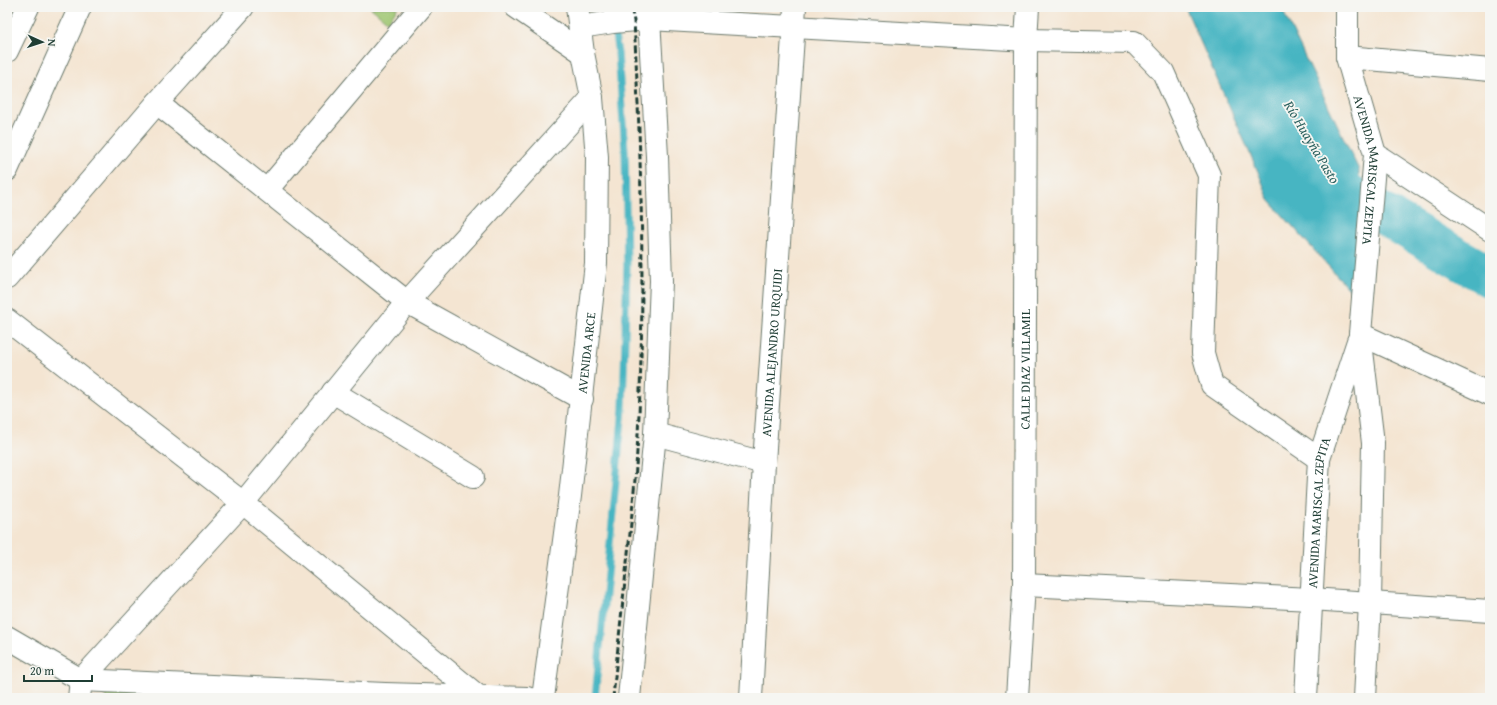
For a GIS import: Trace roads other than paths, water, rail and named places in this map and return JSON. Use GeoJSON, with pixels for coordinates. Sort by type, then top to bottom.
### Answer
{"type":"FeatureCollection","features":[{"type":"Feature","properties":{"kind":"main road"},"geometry":{"type":"LineString","coordinates":[[7,51],[28,7]]}},
{"type":"Feature","properties":{"kind":"main road"},"geometry":{"type":"LineString","coordinates":[[7,170],[80,7]]}},
{"type":"Feature","properties":{"kind":"main road"},"geometry":{"type":"LineString","coordinates":[[7,278],[157,103],[243,7]]}},
{"type":"Feature","properties":{"kind":"main road"},"geometry":{"type":"LineString","coordinates":[[267,190],[421,7]]}},
{"type":"Feature","properties":{"kind":"main road"},"geometry":{"type":"LineString","coordinates":[[516,7],[583,53]]}},
{"type":"Feature","properties":{"kind":"main road","name":"CALLE DIAZ VILLAMIL"},"geometry":{"type":"LineString","coordinates":[[1017,698],[1024,585],[1026,40],[1028,7]]}},
{"type":"Feature","properties":{"kind":"main road","name":"AVENIDA MARISCAL ZEPITA"},"geometry":{"type":"LineString","coordinates":[[1347,7],[1347,57],[1375,154],[1360,334],[1373,443],[1370,603],[1365,698]]}},
{"type":"Feature","properties":{"kind":"main road"},"geometry":{"type":"LineString","coordinates":[[579,17],[612,22],[647,13],[794,18],[1026,40],[1134,42],[1163,72],[1209,175],[1203,353],[1212,385],[1320,459]]}},
{"type":"Feature","properties":{"kind":"main road"},"geometry":{"type":"LineString","coordinates":[[629,698],[655,434],[661,281],[657,156],[647,13]]}},
{"type":"Feature","properties":{"kind":"main road","name":"AVENIDA ARCE"},"geometry":{"type":"LineString","coordinates":[[543,698],[582,399],[596,263],[597,157],[592,98],[583,53],[579,17]]}},
{"type":"Feature","properties":{"kind":"main road","name":"AVENIDA ALEJANDRO URQUIDI"},"geometry":{"type":"LineString","coordinates":[[751,698],[764,463],[794,18]]}},
{"type":"Feature","properties":{"kind":"main road"},"geometry":{"type":"LineString","coordinates":[[1347,57],[1490,70]]}},
{"type":"Feature","properties":{"kind":"main road"},"geometry":{"type":"LineString","coordinates":[[80,689],[243,503],[407,302],[592,98]]}},
{"type":"Feature","properties":{"kind":"main road"},"geometry":{"type":"LineString","coordinates":[[157,103],[407,302],[582,399]]}},
{"type":"Feature","properties":{"kind":"main road"},"geometry":{"type":"LineString","coordinates":[[1375,154],[1490,230]]}},
{"type":"Feature","properties":{"kind":"main road"},"geometry":{"type":"LineString","coordinates":[[7,320],[243,503],[479,696]]}},
{"type":"Feature","properties":{"kind":"main road"},"geometry":{"type":"LineString","coordinates":[[1360,334],[1490,394]]}},
{"type":"Feature","properties":{"kind":"main road","name":"AVENIDA MARISCAL ZEPITA"},"geometry":{"type":"LineString","coordinates":[[1306,698],[1320,459],[1360,334]]}},
{"type":"Feature","properties":{"kind":"main road"},"geometry":{"type":"LineString","coordinates":[[333,392],[473,477]]}},
{"type":"Feature","properties":{"kind":"main road"},"geometry":{"type":"LineString","coordinates":[[655,434],[764,463]]}},
{"type":"Feature","properties":{"kind":"main road"},"geometry":{"type":"LineString","coordinates":[[1024,585],[1311,599],[1490,611]]}},
{"type":"Feature","properties":{"kind":"main road"},"geometry":{"type":"LineString","coordinates":[[7,637],[80,689],[528,698]]}},
{"type":"Feature","properties":{"kind":"water"},"geometry":{"type":"Polygon","coordinates":[[[1185,7],[1281,7],[1359,170],[1357,298],[1269,200],[1259,174],[1185,7]]]}},
{"type":"Feature","properties":{"kind":"waterway"},"geometry":{"type":"LineString","coordinates":[[595,698],[623,409],[627,266],[625,150],[618,53],[610,7]]}},
{"type":"Feature","properties":{"kind":"waterway","name":"Río Huayña Pasto"},"geometry":{"type":"LineString","coordinates":[[1321,160],[1335,186],[1490,277]]}},
{"type":"Feature","properties":{"kind":"railway"},"geometry":{"type":"LineString","coordinates":[[613,698],[636,467],[641,356],[641,189],[634,21],[631,7]]}}]}
